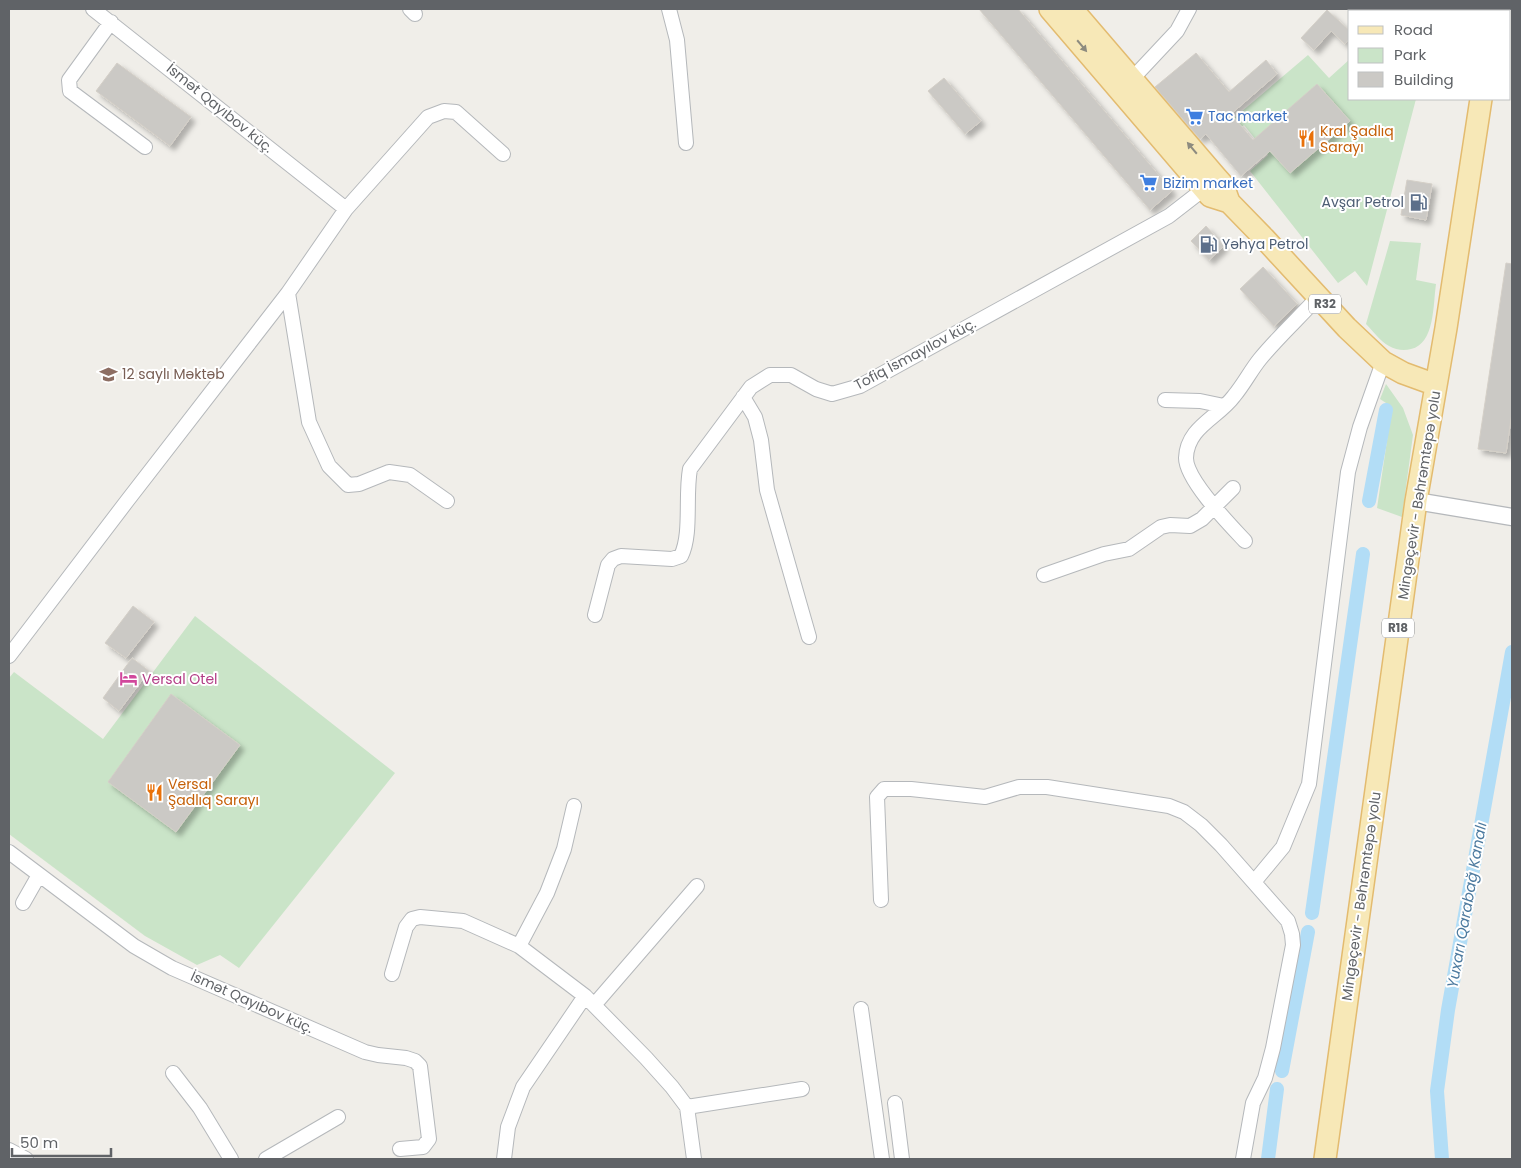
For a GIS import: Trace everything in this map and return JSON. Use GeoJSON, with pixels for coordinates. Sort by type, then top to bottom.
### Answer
{"type":"FeatureCollection","features":[{"type":"Feature","properties":{"kind":"main road","name":"R32"},"geometry":{"type":"LineString","coordinates":[[1050,9],[1210,183],[1223,185],[1229,202],[1347,328],[1383,362],[1403,373],[1436,385]]}},
{"type":"Feature","properties":{"kind":"main road","name":"R32"},"geometry":{"type":"LineString","coordinates":[[1072,9],[1132,79],[1210,183]]}},
{"type":"Feature","properties":{"kind":"main road","name":"Mingəçevir - Bəhrəmtəpə yolu"},"geometry":{"type":"LineString","coordinates":[[1325,1159],[1416,501],[1446,328],[1481,100]]}},
{"type":"Feature","properties":{"kind":"street","name":"İsmət Qayıbov küç."},"geometry":{"type":"LineString","coordinates":[[93,9],[346,208]]}},
{"type":"Feature","properties":{"kind":"street"},"geometry":{"type":"LineString","coordinates":[[669,9],[677,40],[686,143]]}},
{"type":"Feature","properties":{"kind":"street"},"geometry":{"type":"LineString","coordinates":[[1132,79],[1177,31],[1189,9]]}},
{"type":"Feature","properties":{"kind":"street"},"geometry":{"type":"LineString","coordinates":[[111,22],[69,80],[70,90],[145,147]]}},
{"type":"Feature","properties":{"kind":"street"},"geometry":{"type":"LineString","coordinates":[[9,656],[288,294],[346,208],[428,117],[444,111],[456,112],[503,154]]}},
{"type":"Feature","properties":{"kind":"street","name":"Tofiq İsmayılov küç."},"geometry":{"type":"LineString","coordinates":[[595,615],[608,565],[613,559],[621,556],[672,559],[681,556],[686,547],[687,483],[690,469],[750,387],[770,374],[792,376],[816,389],[832,394],[860,386],[1168,216],[1210,183]]}},
{"type":"Feature","properties":{"kind":"street"},"geometry":{"type":"LineString","coordinates":[[288,294],[309,422],[329,466],[348,484],[359,484],[389,472],[410,475],[448,501]]}},
{"type":"Feature","properties":{"kind":"street"},"geometry":{"type":"LineString","coordinates":[[1245,541],[1214,507],[1192,475],[1186,460],[1189,442],[1198,429],[1233,398],[1260,359],[1318,297]]}},
{"type":"Feature","properties":{"kind":"street"},"geometry":{"type":"LineString","coordinates":[[1254,882],[1283,847],[1309,784],[1348,472],[1360,427],[1383,362]]}},
{"type":"Feature","properties":{"kind":"street"},"geometry":{"type":"LineString","coordinates":[[743,397],[755,417],[761,440],[767,490],[808,637]]}},
{"type":"Feature","properties":{"kind":"street"},"geometry":{"type":"LineString","coordinates":[[1165,400],[1200,401],[1224,406]]}},
{"type":"Feature","properties":{"kind":"street"},"geometry":{"type":"LineString","coordinates":[[1044,575],[1104,554],[1129,549],[1161,527],[1190,526],[1202,519],[1232,488]]}},
{"type":"Feature","properties":{"kind":"street"},"geometry":{"type":"LineString","coordinates":[[1416,501],[1512,517]]}},
{"type":"Feature","properties":{"kind":"street"},"geometry":{"type":"LineString","coordinates":[[881,900],[877,797],[884,789],[911,789],[985,797],[1019,787],[1046,787],[1169,806],[1184,812],[1201,825],[1254,882],[1288,921],[1292,934],[1293,946],[1273,1048],[1264,1078],[1253,1103],[1243,1159]]}},
{"type":"Feature","properties":{"kind":"street"},"geometry":{"type":"LineString","coordinates":[[519,946],[547,894],[564,849],[574,806]]}},
{"type":"Feature","properties":{"kind":"street","name":"İsmət Qayıbov küç."},"geometry":{"type":"LineString","coordinates":[[9,852],[134,946],[172,968],[365,1052],[406,1058],[414,1061],[420,1066],[429,1139],[423,1147],[400,1149]]}},
{"type":"Feature","properties":{"kind":"street"},"geometry":{"type":"LineString","coordinates":[[23,903],[39,875]]}},
{"type":"Feature","properties":{"kind":"street"},"geometry":{"type":"LineString","coordinates":[[504,1159],[508,1127],[522,1087],[590,1000],[697,886]]}},
{"type":"Feature","properties":{"kind":"street"},"geometry":{"type":"LineString","coordinates":[[392,974],[406,927],[412,919],[420,917],[463,921],[519,946],[590,1000],[653,1065],[687,1107],[694,1159]]}},
{"type":"Feature","properties":{"kind":"street"},"geometry":{"type":"LineString","coordinates":[[861,1009],[882,1159]]}},
{"type":"Feature","properties":{"kind":"street"},"geometry":{"type":"LineString","coordinates":[[173,1073],[200,1108],[231,1159]]}},
{"type":"Feature","properties":{"kind":"street"},"geometry":{"type":"LineString","coordinates":[[687,1107],[802,1089]]}},
{"type":"Feature","properties":{"kind":"street"},"geometry":{"type":"LineString","coordinates":[[895,1103],[902,1159]]}},
{"type":"Feature","properties":{"kind":"street"},"geometry":{"type":"LineString","coordinates":[[266,1159],[338,1117]]}},
{"type":"Feature","properties":{"kind":"street"},"geometry":{"type":"LineString","coordinates":[[9,1150],[26,1159]]}},
{"type":"Feature","properties":{"kind":"green space"},"geometry":{"type":"Polygon","coordinates":[[[1308,55],[1329,78],[1348,61],[1348,100],[1416,100],[1367,286],[1355,271],[1338,283],[1250,171],[1268,155],[1244,125],[1221,144],[1214,135],[1308,55]]]}},
{"type":"Feature","properties":{"kind":"green space"},"geometry":{"type":"Polygon","coordinates":[[[1390,241],[1421,243],[1416,280],[1436,284],[1429,332],[1419,346],[1408,350],[1389,346],[1366,324],[1390,241]]]}},
{"type":"Feature","properties":{"kind":"green space"},"geometry":{"type":"Polygon","coordinates":[[[1386,384],[1403,408],[1413,435],[1402,517],[1377,508],[1392,407],[1380,399],[1386,384]]]}},
{"type":"Feature","properties":{"kind":"green space"},"geometry":{"type":"Polygon","coordinates":[[[195,616],[395,773],[239,968],[220,955],[197,965],[145,936],[9,834],[9,678],[14,672],[103,739],[195,616]]]}},
{"type":"Feature","properties":{"kind":"building"},"geometry":{"type":"Polygon","coordinates":[[[979,9],[1018,9],[1172,191],[1150,210],[979,9]]]}},
{"type":"Feature","properties":{"kind":"building"},"geometry":{"type":"Polygon","coordinates":[[[1327,10],[1348,29],[1348,40],[1345,44],[1331,31],[1314,50],[1301,38],[1327,10]]]}},
{"type":"Feature","properties":{"kind":"building"},"geometry":{"type":"Polygon","coordinates":[[[1196,53],[1229,92],[1266,60],[1277,74],[1231,114],[1253,140],[1317,84],[1350,121],[1290,173],[1270,151],[1241,176],[1206,134],[1200,139],[1155,87],[1196,53]]]}},
{"type":"Feature","properties":{"kind":"building"},"geometry":{"type":"Polygon","coordinates":[[[117,63],[191,117],[170,146],[96,91],[117,63]]]}},
{"type":"Feature","properties":{"kind":"building"},"geometry":{"type":"Polygon","coordinates":[[[944,78],[981,121],[965,134],[928,91],[944,78]]]}},
{"type":"Feature","properties":{"kind":"building"},"geometry":{"type":"Polygon","coordinates":[[[1407,180],[1432,184],[1426,220],[1401,215],[1407,180]]]}},
{"type":"Feature","properties":{"kind":"building"},"geometry":{"type":"Polygon","coordinates":[[[1206,226],[1224,246],[1209,260],[1191,241],[1206,226]]]}},
{"type":"Feature","properties":{"kind":"building"},"geometry":{"type":"Polygon","coordinates":[[[1506,263],[1512,264],[1512,412],[1506,453],[1478,449],[1506,263]]]}},
{"type":"Feature","properties":{"kind":"building"},"geometry":{"type":"Polygon","coordinates":[[[1263,267],[1297,304],[1274,326],[1240,289],[1263,267]]]}},
{"type":"Feature","properties":{"kind":"building"},"geometry":{"type":"Polygon","coordinates":[[[133,606],[154,622],[126,658],[105,643],[133,606]]]}},
{"type":"Feature","properties":{"kind":"building"},"geometry":{"type":"Polygon","coordinates":[[[132,658],[149,671],[119,711],[103,698],[132,658]]]}},
{"type":"Feature","properties":{"kind":"building"},"geometry":{"type":"Polygon","coordinates":[[[171,694],[240,745],[176,832],[108,782],[171,694]]]}},
{"type":"Feature","properties":{"kind":"waterway"},"geometry":{"type":"LineString","coordinates":[[1369,501],[1386,410]]}},
{"type":"Feature","properties":{"kind":"waterway"},"geometry":{"type":"LineString","coordinates":[[1312,913],[1363,554]]}},
{"type":"Feature","properties":{"kind":"waterway","name":"Yuxarı Qarabağ Kanalı"},"geometry":{"type":"LineString","coordinates":[[1442,1159],[1437,1091],[1448,1010],[1512,652]]}},
{"type":"Feature","properties":{"kind":"waterway"},"geometry":{"type":"LineString","coordinates":[[1282,1071],[1308,932]]}},
{"type":"Feature","properties":{"kind":"waterway"},"geometry":{"type":"LineString","coordinates":[[1268,1159],[1277,1089]]}},
{"type":"Feature","properties":{"kind":"place","name":"Tac market"},"geometry":{"type":"Point","coordinates":[1194,116]}},
{"type":"Feature","properties":{"kind":"place","name":"Kral Şadlıq Sarayı"},"geometry":{"type":"Point","coordinates":[1306,139]}},
{"type":"Feature","properties":{"kind":"place","name":"Bizim market"},"geometry":{"type":"Point","coordinates":[1149,183]}},
{"type":"Feature","properties":{"kind":"place","name":"Avşar Petrol"},"geometry":{"type":"Point","coordinates":[1418,202]}},
{"type":"Feature","properties":{"kind":"place","name":"Yəhya Petrol"},"geometry":{"type":"Point","coordinates":[1208,244]}},
{"type":"Feature","properties":{"kind":"place","name":"12 saylı Məktəb"},"geometry":{"type":"Point","coordinates":[108,374]}},
{"type":"Feature","properties":{"kind":"place","name":"Versal Otel"},"geometry":{"type":"Point","coordinates":[128,679]}},
{"type":"Feature","properties":{"kind":"place","name":"Versal Şadlıq Sarayı"},"geometry":{"type":"Point","coordinates":[154,792]}}]}
